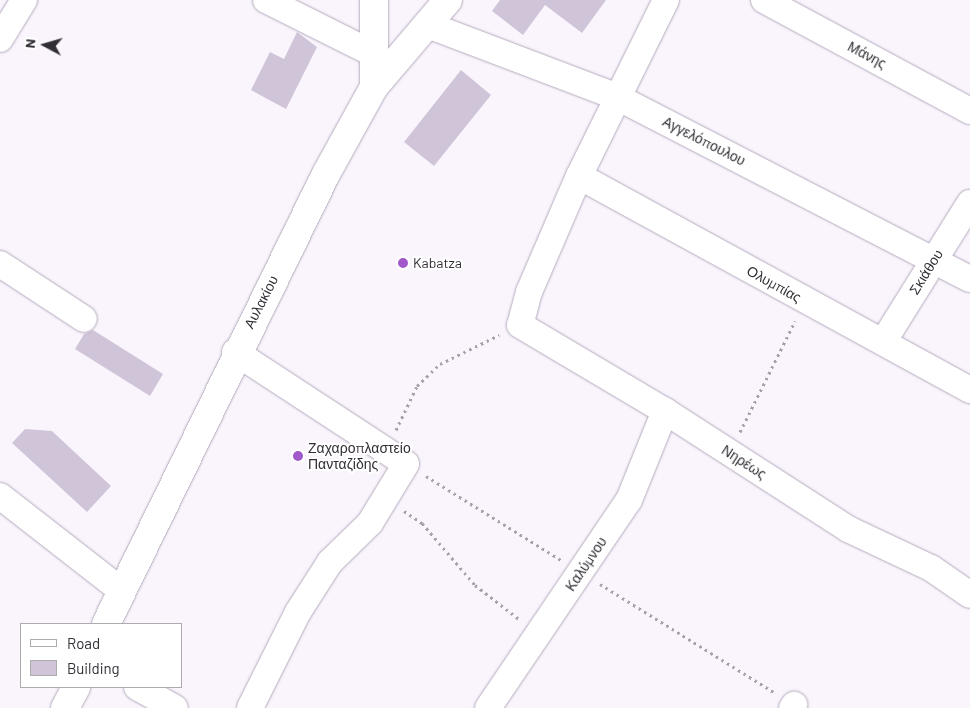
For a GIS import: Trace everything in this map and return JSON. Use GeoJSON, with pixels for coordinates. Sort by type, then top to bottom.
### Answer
{"type":"FeatureCollection","features":[{"type":"Feature","properties":{"kind":"main road"},"geometry":{"type":"LineString","coordinates":[[374,0],[374,88]]}},
{"type":"Feature","properties":{"kind":"main road","name":"Αυλακίου"},"geometry":{"type":"LineString","coordinates":[[106,623],[236,352],[374,88],[448,0]]}},
{"type":"Feature","properties":{"kind":"main road"},"geometry":{"type":"LineString","coordinates":[[65,708],[75,688]]}},
{"type":"Feature","properties":{"kind":"street"},"geometry":{"type":"LineString","coordinates":[[0,39],[24,0]]}},
{"type":"Feature","properties":{"kind":"street"},"geometry":{"type":"LineString","coordinates":[[266,0],[374,54]]}},
{"type":"Feature","properties":{"kind":"street"},"geometry":{"type":"LineString","coordinates":[[520,325],[529,292],[579,176],[615,96],[666,0]]}},
{"type":"Feature","properties":{"kind":"street","name":"Μάνης"},"geometry":{"type":"LineString","coordinates":[[764,0],[970,111]]}},
{"type":"Feature","properties":{"kind":"street","name":"Αγγελόπουλου"},"geometry":{"type":"LineString","coordinates":[[428,24],[615,96],[970,279]]}},
{"type":"Feature","properties":{"kind":"street","name":"Ολυμπίας"},"geometry":{"type":"LineString","coordinates":[[579,176],[970,390]]}},
{"type":"Feature","properties":{"kind":"street","name":"Σκιάθου"},"geometry":{"type":"LineString","coordinates":[[883,342],[970,203]]}},
{"type":"Feature","properties":{"kind":"street"},"geometry":{"type":"LineString","coordinates":[[0,264],[84,319]]}},
{"type":"Feature","properties":{"kind":"street","name":"Νηρέως"},"geometry":{"type":"LineString","coordinates":[[520,325],[665,411],[848,529],[931,568],[970,595]]}},
{"type":"Feature","properties":{"kind":"street"},"geometry":{"type":"LineString","coordinates":[[236,352],[406,464],[370,523],[330,562],[298,612],[250,708]]}},
{"type":"Feature","properties":{"kind":"street","name":"Καλύμνου"},"geometry":{"type":"LineString","coordinates":[[488,708],[629,500],[665,411]]}},
{"type":"Feature","properties":{"kind":"street"},"geometry":{"type":"LineString","coordinates":[[0,496],[122,591]]}},
{"type":"Feature","properties":{"kind":"street"},"geometry":{"type":"LineString","coordinates":[[139,688],[175,708]]}},
{"type":"Feature","properties":{"kind":"path"},"geometry":{"type":"LineString","coordinates":[[730,452],[805,301]]}},
{"type":"Feature","properties":{"kind":"path"},"geometry":{"type":"LineString","coordinates":[[386,451],[417,386],[440,364],[520,325]]}},
{"type":"Feature","properties":{"kind":"path"},"geometry":{"type":"LineString","coordinates":[[386,497],[422,523],[475,585],[538,633]]}},
{"type":"Feature","properties":{"kind":"building"},"geometry":{"type":"Polygon","coordinates":[[[500,0],[606,0],[582,33],[545,5],[523,35],[492,11],[500,0]]]}},
{"type":"Feature","properties":{"kind":"building"},"geometry":{"type":"Polygon","coordinates":[[[297,32],[317,47],[286,109],[251,90],[270,52],[284,59],[297,32]]]}},
{"type":"Feature","properties":{"kind":"building"},"geometry":{"type":"Polygon","coordinates":[[[461,70],[491,95],[434,166],[404,142],[461,70]]]}},
{"type":"Feature","properties":{"kind":"building"},"geometry":{"type":"Polygon","coordinates":[[[93,330],[163,374],[150,396],[75,349],[84,334],[93,330]]]}},
{"type":"Feature","properties":{"kind":"building"},"geometry":{"type":"Polygon","coordinates":[[[25,429],[52,431],[111,486],[87,512],[12,443],[25,429]]]}},
{"type":"Feature","properties":{"kind":"place","name":"Kabatza"},"geometry":{"type":"Point","coordinates":[403,263]}},
{"type":"Feature","properties":{"kind":"place","name":"Ζαχαροπλαστείο Πανταζίδης"},"geometry":{"type":"Point","coordinates":[298,456]}}]}
